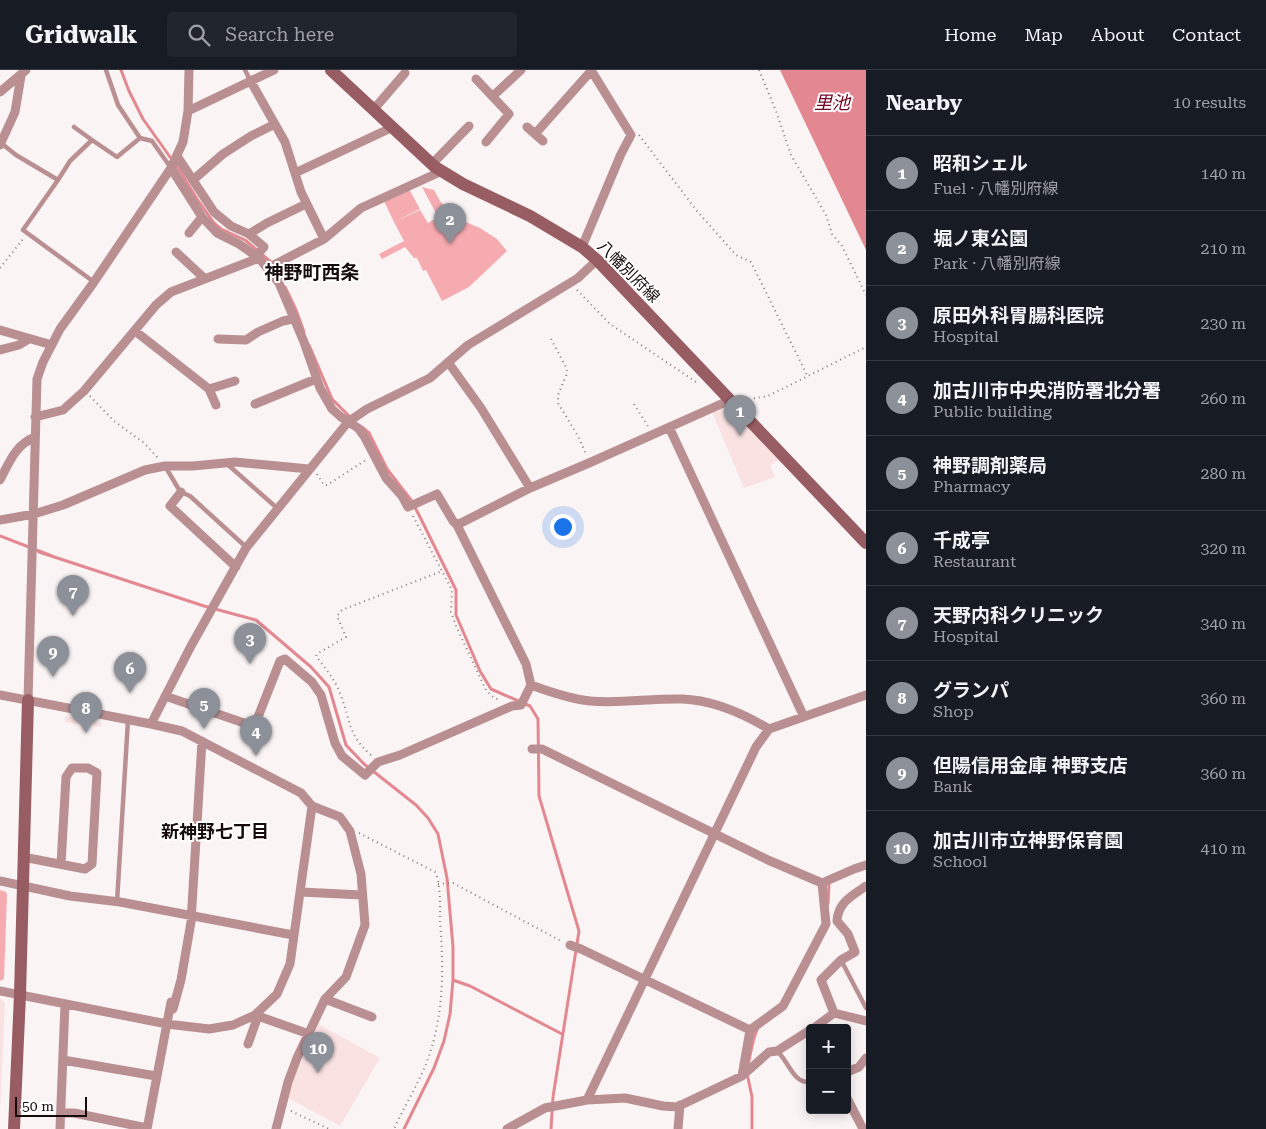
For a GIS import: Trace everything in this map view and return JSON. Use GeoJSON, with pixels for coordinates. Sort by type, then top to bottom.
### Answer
{"type":"FeatureCollection","features":[{"type":"Feature","properties":{"kind":"main road","name":"八幡別府線"},"geometry":{"type":"LineString","coordinates":[[331,70],[437,168],[463,184],[530,216],[582,247],[597,260],[866,543]]}},
{"type":"Feature","properties":{"kind":"main road"},"geometry":{"type":"LineString","coordinates":[[14,1129],[20,995],[28,700]]}},
{"type":"Feature","properties":{"kind":"street"},"geometry":{"type":"LineString","coordinates":[[28,700],[37,379],[43,362],[60,329],[94,282],[171,168],[177,156],[183,142],[188,111],[189,70]]}},
{"type":"Feature","properties":{"kind":"street"},"geometry":{"type":"LineString","coordinates":[[188,111],[274,70]]}},
{"type":"Feature","properties":{"kind":"street"},"geometry":{"type":"LineString","coordinates":[[493,96],[521,70]]}},
{"type":"Feature","properties":{"kind":"street"},"geometry":{"type":"LineString","coordinates":[[535,134],[591,70],[631,135],[620,154],[582,247]]}},
{"type":"Feature","properties":{"kind":"street"},"geometry":{"type":"LineString","coordinates":[[0,92],[23,73]]}},
{"type":"Feature","properties":{"kind":"street"},"geometry":{"type":"LineString","coordinates":[[0,144],[15,112],[23,73]]}},
{"type":"Feature","properties":{"kind":"street"},"geometry":{"type":"LineString","coordinates":[[374,110],[405,73]]}},
{"type":"Feature","properties":{"kind":"street"},"geometry":{"type":"LineString","coordinates":[[476,79],[509,114],[486,142]]}},
{"type":"Feature","properties":{"kind":"street"},"geometry":{"type":"LineString","coordinates":[[250,80],[285,142],[306,204],[324,239]]}},
{"type":"Feature","properties":{"kind":"street"},"geometry":{"type":"LineString","coordinates":[[193,180],[224,154],[251,136],[275,124]]}},
{"type":"Feature","properties":{"kind":"street"},"geometry":{"type":"LineString","coordinates":[[268,268],[324,239],[361,208],[437,168],[469,126]]}},
{"type":"Feature","properties":{"kind":"street"},"geometry":{"type":"LineString","coordinates":[[295,173],[393,127]]}},
{"type":"Feature","properties":{"kind":"street"},"geometry":{"type":"LineString","coordinates":[[527,127],[542,141]]}},
{"type":"Feature","properties":{"kind":"street"},"geometry":{"type":"LineString","coordinates":[[35,418],[62,410],[84,391],[156,305],[171,292],[257,257],[264,247],[249,234],[231,226],[214,212],[177,156]]}},
{"type":"Feature","properties":{"kind":"street"},"geometry":{"type":"LineString","coordinates":[[166,696],[250,725],[256,722],[280,661],[285,659],[312,682],[320,695],[335,743],[342,756],[365,775],[378,762],[400,755],[517,706],[531,685],[526,664],[457,525],[436,494],[408,507],[402,496],[386,478],[358,428],[332,409],[316,379],[304,342],[279,283],[257,257],[239,244],[218,233],[202,216],[171,168]]}},
{"type":"Feature","properties":{"kind":"street"},"geometry":{"type":"LineString","coordinates":[[249,234],[306,204]]}},
{"type":"Feature","properties":{"kind":"street"},"geometry":{"type":"LineString","coordinates":[[189,233],[202,216]]}},
{"type":"Feature","properties":{"kind":"street"},"geometry":{"type":"LineString","coordinates":[[176,252],[204,278]]}},
{"type":"Feature","properties":{"kind":"street"},"geometry":{"type":"LineString","coordinates":[[151,724],[246,548],[348,422],[367,409],[430,378],[485,334],[578,278],[597,260]]}},
{"type":"Feature","properties":{"kind":"street"},"geometry":{"type":"LineString","coordinates":[[218,339],[246,340],[258,332],[283,321],[293,319]]}},
{"type":"Feature","properties":{"kind":"street"},"geometry":{"type":"LineString","coordinates":[[0,330],[52,345]]}},
{"type":"Feature","properties":{"kind":"street"},"geometry":{"type":"LineString","coordinates":[[134,331],[208,389],[216,404]]}},
{"type":"Feature","properties":{"kind":"street"},"geometry":{"type":"LineString","coordinates":[[0,350],[19,345],[29,339]]}},
{"type":"Feature","properties":{"kind":"street"},"geometry":{"type":"LineString","coordinates":[[448,362],[482,408],[530,488]]}},
{"type":"Feature","properties":{"kind":"street"},"geometry":{"type":"LineString","coordinates":[[255,404],[267,393],[316,379]]}},
{"type":"Feature","properties":{"kind":"street"},"geometry":{"type":"LineString","coordinates":[[208,389],[235,381]]}},
{"type":"Feature","properties":{"kind":"street"},"geometry":{"type":"LineString","coordinates":[[457,525],[530,488],[730,400]]}},
{"type":"Feature","properties":{"kind":"street"},"geometry":{"type":"LineString","coordinates":[[669,427],[804,717]]}},
{"type":"Feature","properties":{"kind":"street"},"geometry":{"type":"LineString","coordinates":[[0,480],[16,450],[25,441],[35,437]]}},
{"type":"Feature","properties":{"kind":"street"},"geometry":{"type":"LineString","coordinates":[[0,520],[34,514],[63,505],[145,470],[165,466],[193,466],[225,462],[310,467]]}},
{"type":"Feature","properties":{"kind":"street"},"geometry":{"type":"LineString","coordinates":[[182,492],[170,506],[236,567]]}},
{"type":"Feature","properties":{"kind":"street"},"geometry":{"type":"LineString","coordinates":[[531,685],[561,695],[591,701],[684,699],[736,712],[768,729]]}},
{"type":"Feature","properties":{"kind":"street"},"geometry":{"type":"LineString","coordinates":[[0,695],[182,731],[301,793],[312,806],[340,817],[350,831],[361,874],[365,924],[346,977],[325,999],[308,1034],[288,1082],[276,1129]]}},
{"type":"Feature","properties":{"kind":"street"},"geometry":{"type":"LineString","coordinates":[[587,1100],[756,747],[768,729],[866,695]]}},
{"type":"Feature","properties":{"kind":"street"},"geometry":{"type":"LineString","coordinates":[[173,1009],[191,919],[202,741]]}},
{"type":"Feature","properties":{"kind":"street"},"geometry":{"type":"LineString","coordinates":[[532,749],[542,749],[768,860],[822,883],[866,865]]}},
{"type":"Feature","properties":{"kind":"street"},"geometry":{"type":"LineString","coordinates":[[23,857],[85,869],[92,864],[97,773],[88,768],[72,768],[66,777],[60,864]]}},
{"type":"Feature","properties":{"kind":"street"},"geometry":{"type":"LineString","coordinates":[[248,1044],[257,1016],[277,994],[290,964],[312,806]]}},
{"type":"Feature","properties":{"kind":"street"},"geometry":{"type":"LineString","coordinates":[[0,881],[70,896],[117,902],[191,919],[294,936]]}},
{"type":"Feature","properties":{"kind":"street"},"geometry":{"type":"LineString","coordinates":[[742,1076],[750,1030],[783,1006],[826,924],[822,883]]}},
{"type":"Feature","properties":{"kind":"street"},"geometry":{"type":"LineString","coordinates":[[834,1012],[821,980],[841,960],[854,952],[848,934],[837,922],[837,914],[843,903],[866,886]]}},
{"type":"Feature","properties":{"kind":"street"},"geometry":{"type":"LineString","coordinates":[[301,892],[362,895]]}},
{"type":"Feature","properties":{"kind":"street"},"geometry":{"type":"LineString","coordinates":[[61,1113],[74,1113],[147,1128],[186,921],[191,919]]}},
{"type":"Feature","properties":{"kind":"street"},"geometry":{"type":"LineString","coordinates":[[570,945],[750,1030]]}},
{"type":"Feature","properties":{"kind":"street"},"geometry":{"type":"LineString","coordinates":[[0,991],[166,1024],[209,1029],[234,1025],[257,1016],[308,1034]]}},
{"type":"Feature","properties":{"kind":"street"},"geometry":{"type":"LineString","coordinates":[[325,999],[372,1017]]}},
{"type":"Feature","properties":{"kind":"street"},"geometry":{"type":"LineString","coordinates":[[60,1129],[65,1004]]}},
{"type":"Feature","properties":{"kind":"street"},"geometry":{"type":"LineString","coordinates":[[834,1012],[866,1021]]}},
{"type":"Feature","properties":{"kind":"street"},"geometry":{"type":"LineString","coordinates":[[819,1024],[834,1012]]}},
{"type":"Feature","properties":{"kind":"street"},"geometry":{"type":"LineString","coordinates":[[507,1129],[545,1108],[587,1100],[624,1098],[677,1107],[742,1076],[769,1052],[777,1051],[806,1033]]}},
{"type":"Feature","properties":{"kind":"street"},"geometry":{"type":"LineString","coordinates":[[851,1070],[860,1067],[866,1058]]}},
{"type":"Feature","properties":{"kind":"street"},"geometry":{"type":"LineString","coordinates":[[63,1060],[156,1076]]}},
{"type":"Feature","properties":{"kind":"street"},"geometry":{"type":"LineString","coordinates":[[678,1129],[680,1105]]}},
{"type":"Feature","properties":{"kind":"street"},"geometry":{"type":"LineString","coordinates":[[851,1106],[863,1129]]}},
{"type":"Feature","properties":{"kind":"lane"},"geometry":{"type":"LineString","coordinates":[[106,70],[118,105],[140,138],[152,141],[171,168]]}},
{"type":"Feature","properties":{"kind":"lane"},"geometry":{"type":"LineString","coordinates":[[245,70],[250,80]]}},
{"type":"Feature","properties":{"kind":"lane"},"geometry":{"type":"LineString","coordinates":[[74,127],[117,157],[140,138]]}},
{"type":"Feature","properties":{"kind":"lane"},"geometry":{"type":"LineString","coordinates":[[92,140],[70,161],[23,230],[94,282]]}},
{"type":"Feature","properties":{"kind":"lane"},"geometry":{"type":"LineString","coordinates":[[0,144],[58,180]]}},
{"type":"Feature","properties":{"kind":"lane"},"geometry":{"type":"LineString","coordinates":[[225,462],[278,508]]}},
{"type":"Feature","properties":{"kind":"lane"},"geometry":{"type":"LineString","coordinates":[[165,466],[182,492],[190,496],[246,548]]}},
{"type":"Feature","properties":{"kind":"lane"},"geometry":{"type":"LineString","coordinates":[[117,902],[128,720]]}},
{"type":"Feature","properties":{"kind":"lane"},"geometry":{"type":"LineString","coordinates":[[841,960],[866,1008]]}},
{"type":"Feature","properties":{"kind":"lane"},"geometry":{"type":"LineString","coordinates":[[777,1051],[786,1061],[796,1078],[806,1083]]}},
{"type":"Feature","properties":{"kind":"path"},"geometry":{"type":"LineString","coordinates":[[759,70],[791,155],[826,215],[832,234],[842,246],[866,295]]}},
{"type":"Feature","properties":{"kind":"path"},"geometry":{"type":"LineString","coordinates":[[631,135],[640,135],[697,210],[736,255],[751,262],[807,375]]}},
{"type":"Feature","properties":{"kind":"path"},"geometry":{"type":"LineString","coordinates":[[0,268],[27,233]]}},
{"type":"Feature","properties":{"kind":"path"},"geometry":{"type":"LineString","coordinates":[[571,282],[610,324],[663,362],[702,386]]}},
{"type":"Feature","properties":{"kind":"path"},"geometry":{"type":"LineString","coordinates":[[550,339],[567,369],[558,395],[558,403],[578,436],[589,463]]}},
{"type":"Feature","properties":{"kind":"path"},"geometry":{"type":"LineString","coordinates":[[730,400],[768,396],[866,347]]}},
{"type":"Feature","properties":{"kind":"path"},"geometry":{"type":"LineString","coordinates":[[84,391],[114,420],[144,443],[165,466]]}},
{"type":"Feature","properties":{"kind":"path"},"geometry":{"type":"LineString","coordinates":[[634,404],[653,434]]}},
{"type":"Feature","properties":{"kind":"path"},"geometry":{"type":"LineString","coordinates":[[310,467],[320,482],[327,485],[374,455]]}},
{"type":"Feature","properties":{"kind":"path"},"geometry":{"type":"LineString","coordinates":[[408,507],[452,590],[451,612],[486,690],[494,698],[517,706]]}},
{"type":"Feature","properties":{"kind":"path"},"geometry":{"type":"LineString","coordinates":[[378,762],[363,748],[354,736],[341,695],[332,678],[316,656],[346,637],[337,616],[342,610],[442,571]]}},
{"type":"Feature","properties":{"kind":"path"},"geometry":{"type":"LineString","coordinates":[[350,831],[361,834],[435,872],[439,884],[443,954],[440,1009],[436,1036],[426,1065],[394,1129]]}},
{"type":"Feature","properties":{"kind":"path"},"geometry":{"type":"LineString","coordinates":[[439,884],[454,883],[570,945]]}},
{"type":"Feature","properties":{"kind":"path"},"geometry":{"type":"LineString","coordinates":[[281,1106],[330,1129]]}},
{"type":"Feature","properties":{"kind":"shaded area"},"geometry":{"type":"Polygon","coordinates":[[[422,187],[434,190],[440,201],[454,217],[480,228],[497,239],[507,251],[469,287],[442,301],[426,270],[423,271],[417,258],[414,258],[405,247],[382,259],[379,254],[404,241],[394,222],[420,210],[428,223],[438,217],[422,187]]]}},
{"type":"Feature","properties":{"kind":"shaded area"},"geometry":{"type":"Polygon","coordinates":[[[409,189],[420,209],[394,222],[384,201],[409,189]]]}},
{"type":"Feature","properties":{"kind":"shaded area"},"geometry":{"type":"Polygon","coordinates":[[[727,403],[781,459],[770,465],[775,477],[744,488],[712,412],[727,403]]]}},
{"type":"Feature","properties":{"kind":"shaded area"},"geometry":{"type":"Polygon","coordinates":[[[65,716],[102,723],[100,727],[65,722],[65,716]]]}},
{"type":"Feature","properties":{"kind":"shaded area"},"geometry":{"type":"Polygon","coordinates":[[[0,890],[6,892],[7,895],[4,979],[0,981],[0,890]]]}},
{"type":"Feature","properties":{"kind":"shaded area"},"geometry":{"type":"Polygon","coordinates":[[[0,998],[5,1003],[0,1115],[0,998]]]}},
{"type":"Feature","properties":{"kind":"shaded area"},"geometry":{"type":"Polygon","coordinates":[[[318,1024],[380,1058],[340,1126],[286,1097],[294,1075],[318,1024]]]}},
{"type":"Feature","properties":{"kind":"water","name":"里池"},"geometry":{"type":"Polygon","coordinates":[[[780,70],[866,70],[866,250],[780,70]]]}},
{"type":"Feature","properties":{"kind":"waterway"},"geometry":{"type":"LineString","coordinates":[[121,70],[143,119],[214,223],[221,229],[245,240],[271,262],[282,281]]}},
{"type":"Feature","properties":{"kind":"waterway"},"geometry":{"type":"LineString","coordinates":[[285,287],[304,332]]}},
{"type":"Feature","properties":{"kind":"waterway"},"geometry":{"type":"LineString","coordinates":[[309,345],[332,399],[351,418]]}},
{"type":"Feature","properties":{"kind":"waterway"},"geometry":{"type":"LineString","coordinates":[[362,427],[369,433],[387,469],[411,500],[456,590],[456,615],[480,671],[491,689],[530,706],[538,719],[539,796],[579,931],[553,1097],[551,1129]]}},
{"type":"Feature","properties":{"kind":"waterway"},"geometry":{"type":"LineString","coordinates":[[0,536],[52,556],[39,552],[204,606],[256,620],[311,667],[329,687],[346,745],[364,764],[416,805],[428,818],[438,834],[447,878],[453,947],[453,980],[450,1014],[444,1041],[434,1068],[404,1129]]}},
{"type":"Feature","properties":{"kind":"waterway"},"geometry":{"type":"LineString","coordinates":[[828,904],[829,883]]}},
{"type":"Feature","properties":{"kind":"waterway"},"geometry":{"type":"LineString","coordinates":[[453,980],[470,986],[562,1034]]}},
{"type":"Feature","properties":{"kind":"waterway"},"geometry":{"type":"LineString","coordinates":[[748,1065],[757,1030]]}},
{"type":"Feature","properties":{"kind":"waterway"},"geometry":{"type":"LineString","coordinates":[[747,1073],[752,1097],[752,1129]]}},
{"type":"Feature","properties":{"kind":"place","name":"堀ノ東公園"},"geometry":{"type":"Point","coordinates":[450,244]}},
{"type":"Feature","properties":{"kind":"place","name":"昭和シェル"},"geometry":{"type":"Point","coordinates":[740,436]}},
{"type":"Feature","properties":{"kind":"place","name":"天野内科クリニック"},"geometry":{"type":"Point","coordinates":[73,616]}},
{"type":"Feature","properties":{"kind":"place","name":"原田外科胃腸科医院"},"geometry":{"type":"Point","coordinates":[250,664]}},
{"type":"Feature","properties":{"kind":"place","name":"但陽信用金庫 神野支店"},"geometry":{"type":"Point","coordinates":[53,677]}},
{"type":"Feature","properties":{"kind":"place","name":"千成亭"},"geometry":{"type":"Point","coordinates":[130,693]}},
{"type":"Feature","properties":{"kind":"place","name":"神野調剤薬局"},"geometry":{"type":"Point","coordinates":[204,729]}},
{"type":"Feature","properties":{"kind":"place","name":"グランパ"},"geometry":{"type":"Point","coordinates":[86,733]}},
{"type":"Feature","properties":{"kind":"place","name":"加古川市中央消防署北分署"},"geometry":{"type":"Point","coordinates":[256,756]}},
{"type":"Feature","properties":{"kind":"place","name":"加古川市立神野保育園"},"geometry":{"type":"Point","coordinates":[318,1073]}},
{"type":"Feature","properties":{"kind":"district","name":"神野町西条"},"geometry":{"type":"Point","coordinates":[312,272]}},
{"type":"Feature","properties":{"kind":"district","name":"新神野七丁目"},"geometry":{"type":"Point","coordinates":[215,832]}}]}
